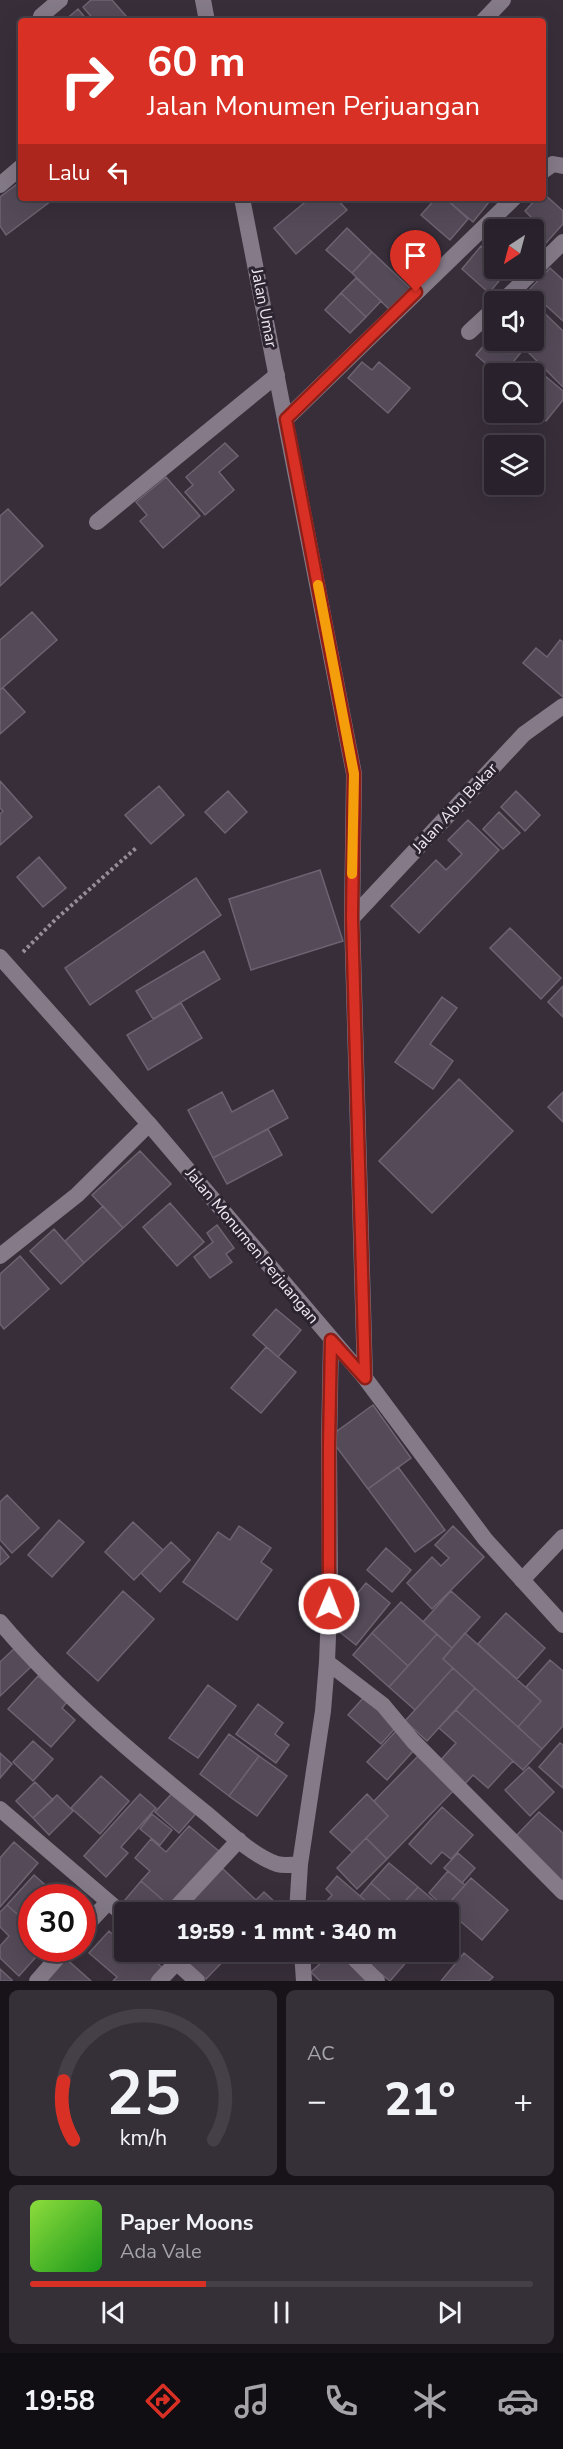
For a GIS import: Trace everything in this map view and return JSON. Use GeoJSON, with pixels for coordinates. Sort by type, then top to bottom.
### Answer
{"type":"FeatureCollection","features":[{"type":"Feature","properties":{"kind":"street"},"geometry":{"type":"LineString","coordinates":[[41,16],[60,0]]}},
{"type":"Feature","properties":{"kind":"street"},"geometry":{"type":"LineString","coordinates":[[203,0],[206,18]]}},
{"type":"Feature","properties":{"kind":"street"},"geometry":{"type":"LineString","coordinates":[[486,18],[503,0]]}},
{"type":"Feature","properties":{"kind":"street"},"geometry":{"type":"LineString","coordinates":[[546,169],[553,164],[563,165]]}},
{"type":"Feature","properties":{"kind":"street"},"geometry":{"type":"LineString","coordinates":[[0,185],[18,170]]}},
{"type":"Feature","properties":{"kind":"street","name":"Jalan Umar"},"geometry":{"type":"LineString","coordinates":[[243,201],[354,774],[352,918],[365,1378]]}},
{"type":"Feature","properties":{"kind":"street"},"geometry":{"type":"LineString","coordinates":[[286,419],[511,201]]}},
{"type":"Feature","properties":{"kind":"street"},"geometry":{"type":"LineString","coordinates":[[513,291],[563,242]]}},
{"type":"Feature","properties":{"kind":"street"},"geometry":{"type":"LineString","coordinates":[[469,332],[484,318]]}},
{"type":"Feature","properties":{"kind":"street"},"geometry":{"type":"LineString","coordinates":[[97,522],[277,375]]}},
{"type":"Feature","properties":{"kind":"street","name":"Jalan Abu Bakar"},"geometry":{"type":"LineString","coordinates":[[352,918],[524,734],[563,706]]}},
{"type":"Feature","properties":{"kind":"street","name":"Jalan Monumen Perjuangan"},"geometry":{"type":"LineString","coordinates":[[4,963],[149,1124],[365,1378],[485,1539],[563,1625]]}},
{"type":"Feature","properties":{"kind":"street"},"geometry":{"type":"LineString","coordinates":[[0,1256],[77,1195],[149,1124]]}},
{"type":"Feature","properties":{"kind":"street"},"geometry":{"type":"LineString","coordinates":[[298,1902],[300,1864],[327,1662],[330,1585],[331,1340]]}},
{"type":"Feature","properties":{"kind":"street"},"geometry":{"type":"LineString","coordinates":[[522,1580],[563,1537]]}},
{"type":"Feature","properties":{"kind":"street"},"geometry":{"type":"LineString","coordinates":[[0,1622],[28,1655],[58,1683],[166,1781],[239,1840],[279,1865],[300,1864]]}},
{"type":"Feature","properties":{"kind":"street"},"geometry":{"type":"LineString","coordinates":[[327,1662],[383,1706],[413,1741],[563,1892]]}},
{"type":"Feature","properties":{"kind":"street"},"geometry":{"type":"LineString","coordinates":[[0,1809],[114,1907]]}},
{"type":"Feature","properties":{"kind":"street"},"geometry":{"type":"LineString","coordinates":[[181,1902],[239,1840]]}},
{"type":"Feature","properties":{"kind":"street"},"geometry":{"type":"LineString","coordinates":[[96,1915],[108,1902]]}},
{"type":"Feature","properties":{"kind":"street"},"geometry":{"type":"LineString","coordinates":[[37,1981],[54,1962]]}},
{"type":"Feature","properties":{"kind":"street"},"geometry":{"type":"LineString","coordinates":[[159,1981],[168,1962]]}},
{"type":"Feature","properties":{"kind":"street"},"geometry":{"type":"LineString","coordinates":[[176,1962],[197,1981]]}},
{"type":"Feature","properties":{"kind":"street"},"geometry":{"type":"LineString","coordinates":[[303,1962],[306,1980]]}},
{"type":"Feature","properties":{"kind":"street"},"geometry":{"type":"LineString","coordinates":[[358,1962],[377,1981]]}},
{"type":"Feature","properties":{"kind":"path"},"geometry":{"type":"LineString","coordinates":[[4,963],[136,848]]}},
{"type":"Feature","properties":{"kind":"building"},"geometry":{"type":"Polygon","coordinates":[[[91,0],[112,0],[126,16],[124,18],[92,18],[83,7],[91,0]]]}},
{"type":"Feature","properties":{"kind":"building"},"geometry":{"type":"Polygon","coordinates":[[[78,9],[86,18],[68,18],[78,9]]]}},
{"type":"Feature","properties":{"kind":"building"},"geometry":{"type":"Polygon","coordinates":[[[18,183],[18,201],[51,201],[6,235],[0,226],[0,197],[18,183]]]}},
{"type":"Feature","properties":{"kind":"building"},"geometry":{"type":"Polygon","coordinates":[[[546,196],[563,211],[563,224],[545,244],[544,219],[533,219],[525,211],[534,201],[546,201],[546,196]]]}},
{"type":"Feature","properties":{"kind":"building"},"geometry":{"type":"Polygon","coordinates":[[[306,201],[339,201],[347,210],[296,254],[274,228],[306,201]]]}},
{"type":"Feature","properties":{"kind":"building"},"geometry":{"type":"Polygon","coordinates":[[[433,201],[448,201],[468,219],[450,240],[421,215],[433,201]]]}},
{"type":"Feature","properties":{"kind":"building"},"geometry":{"type":"Polygon","coordinates":[[[448,201],[489,202],[473,222],[448,201]]]}},
{"type":"Feature","properties":{"kind":"building"},"geometry":{"type":"Polygon","coordinates":[[[347,228],[372,252],[352,273],[326,250],[347,228]]]}},
{"type":"Feature","properties":{"kind":"building"},"geometry":{"type":"Polygon","coordinates":[[[481,246],[484,249],[484,279],[501,279],[491,291],[487,291],[462,269],[481,246]]]}},
{"type":"Feature","properties":{"kind":"building"},"geometry":{"type":"Polygon","coordinates":[[[372,252],[411,289],[391,311],[352,273],[372,252]]]}},
{"type":"Feature","properties":{"kind":"building"},"geometry":{"type":"Polygon","coordinates":[[[550,268],[563,280],[563,321],[544,304],[544,291],[529,290],[540,279],[544,279],[544,274],[550,268]]]}},
{"type":"Feature","properties":{"kind":"building"},"geometry":{"type":"Polygon","coordinates":[[[356,278],[381,301],[366,317],[341,293],[356,278]]]}},
{"type":"Feature","properties":{"kind":"building"},"geometry":{"type":"Polygon","coordinates":[[[341,293],[366,317],[350,333],[325,310],[341,293]]]}},
{"type":"Feature","properties":{"kind":"building"},"geometry":{"type":"Polygon","coordinates":[[[544,313],[563,331],[563,387],[544,368],[544,363],[539,363],[527,351],[544,351],[544,313]]]}},
{"type":"Feature","properties":{"kind":"building"},"geometry":{"type":"Polygon","coordinates":[[[484,345],[484,351],[522,351],[512,363],[485,363],[476,355],[484,345]]]}},
{"type":"Feature","properties":{"kind":"building"},"geometry":{"type":"Polygon","coordinates":[[[362,362],[372,370],[379,362],[410,388],[388,413],[348,378],[362,362]]]}},
{"type":"Feature","properties":{"kind":"building"},"geometry":{"type":"Polygon","coordinates":[[[544,375],[563,391],[563,400],[546,421],[544,419],[544,375]]]}},
{"type":"Feature","properties":{"kind":"building"},"geometry":{"type":"Polygon","coordinates":[[[225,443],[238,456],[219,472],[234,490],[205,515],[185,492],[193,485],[186,477],[225,443]]]}},
{"type":"Feature","properties":{"kind":"building"},"geometry":{"type":"Polygon","coordinates":[[[166,477],[200,516],[163,548],[140,521],[147,515],[136,502],[166,477]]]}},
{"type":"Feature","properties":{"kind":"building"},"geometry":{"type":"Polygon","coordinates":[[[8,509],[43,546],[0,586],[0,516],[8,509]]]}},
{"type":"Feature","properties":{"kind":"building"},"geometry":{"type":"Polygon","coordinates":[[[32,612],[57,640],[0,690],[0,640],[32,612]]]}},
{"type":"Feature","properties":{"kind":"building"},"geometry":{"type":"Polygon","coordinates":[[[560,640],[563,642],[563,697],[523,663],[536,648],[547,657],[560,640]]]}},
{"type":"Feature","properties":{"kind":"building"},"geometry":{"type":"Polygon","coordinates":[[[3,688],[25,712],[0,734],[0,690],[3,688]]]}},
{"type":"Feature","properties":{"kind":"building"},"geometry":{"type":"Polygon","coordinates":[[[0,781],[32,817],[0,845],[0,814],[3,811],[0,808],[0,781]]]}},
{"type":"Feature","properties":{"kind":"building"},"geometry":{"type":"Polygon","coordinates":[[[159,786],[184,815],[151,844],[125,815],[159,786]]]}},
{"type":"Feature","properties":{"kind":"building"},"geometry":{"type":"Polygon","coordinates":[[[228,791],[247,812],[225,833],[205,812],[228,791]]]}},
{"type":"Feature","properties":{"kind":"building"},"geometry":{"type":"Polygon","coordinates":[[[516,791],[540,815],[525,831],[501,807],[516,791]]]}},
{"type":"Feature","properties":{"kind":"building"},"geometry":{"type":"Polygon","coordinates":[[[499,812],[520,833],[503,849],[483,829],[499,812]]]}},
{"type":"Feature","properties":{"kind":"building"},"geometry":{"type":"Polygon","coordinates":[[[468,820],[499,850],[419,933],[391,906],[436,860],[446,870],[462,854],[448,840],[468,820]]]}},
{"type":"Feature","properties":{"kind":"building"},"geometry":{"type":"Polygon","coordinates":[[[39,857],[66,888],[43,907],[17,877],[39,857]]]}},
{"type":"Feature","properties":{"kind":"building"},"geometry":{"type":"Polygon","coordinates":[[[320,870],[343,941],[251,970],[229,899],[320,870]]]}},
{"type":"Feature","properties":{"kind":"building"},"geometry":{"type":"Polygon","coordinates":[[[196,878],[221,915],[90,1005],[65,968],[196,878]]]}},
{"type":"Feature","properties":{"kind":"building"},"geometry":{"type":"Polygon","coordinates":[[[510,928],[561,978],[541,999],[490,948],[510,928]]]}},
{"type":"Feature","properties":{"kind":"building"},"geometry":{"type":"Polygon","coordinates":[[[204,951],[220,979],[153,1019],[136,991],[204,951]]]}},
{"type":"Feature","properties":{"kind":"building"},"geometry":{"type":"Polygon","coordinates":[[[563,986],[563,1017],[548,1002],[563,986]]]}},
{"type":"Feature","properties":{"kind":"building"},"geometry":{"type":"Polygon","coordinates":[[[442,997],[457,1008],[430,1044],[453,1061],[433,1089],[395,1062],[442,997]]]}},
{"type":"Feature","properties":{"kind":"building"},"geometry":{"type":"Polygon","coordinates":[[[181,1003],[202,1038],[148,1070],[127,1035],[181,1003]]]}},
{"type":"Feature","properties":{"kind":"building"},"geometry":{"type":"Polygon","coordinates":[[[459,1079],[513,1131],[432,1213],[379,1161],[459,1079]]]}},
{"type":"Feature","properties":{"kind":"building"},"geometry":{"type":"Polygon","coordinates":[[[273,1090],[288,1118],[213,1158],[188,1110],[222,1092],[232,1112],[273,1090]]]}},
{"type":"Feature","properties":{"kind":"building"},"geometry":{"type":"Polygon","coordinates":[[[563,1092],[563,1122],[548,1107],[563,1092]]]}},
{"type":"Feature","properties":{"kind":"building"},"geometry":{"type":"Polygon","coordinates":[[[268,1129],[282,1155],[227,1184],[213,1158],[268,1129]]]}},
{"type":"Feature","properties":{"kind":"building"},"geometry":{"type":"Polygon","coordinates":[[[140,1151],[171,1184],[123,1228],[92,1195],[140,1151]]]}},
{"type":"Feature","properties":{"kind":"building"},"geometry":{"type":"Polygon","coordinates":[[[170,1203],[204,1242],[177,1266],[143,1227],[170,1203]]]}},
{"type":"Feature","properties":{"kind":"building"},"geometry":{"type":"Polygon","coordinates":[[[103,1206],[123,1228],[84,1263],[65,1241],[103,1206]]]}},
{"type":"Feature","properties":{"kind":"building"},"geometry":{"type":"Polygon","coordinates":[[[217,1225],[234,1248],[226,1254],[232,1262],[210,1278],[194,1257],[213,1242],[207,1233],[217,1225]]]}},
{"type":"Feature","properties":{"kind":"building"},"geometry":{"type":"Polygon","coordinates":[[[54,1229],[84,1263],[61,1284],[30,1251],[54,1229]]]}},
{"type":"Feature","properties":{"kind":"building"},"geometry":{"type":"Polygon","coordinates":[[[20,1256],[49,1289],[4,1329],[0,1324],[0,1274],[20,1256]]]}},
{"type":"Feature","properties":{"kind":"building"},"geometry":{"type":"Polygon","coordinates":[[[276,1309],[301,1330],[278,1357],[253,1335],[276,1309]]]}},
{"type":"Feature","properties":{"kind":"building"},"geometry":{"type":"Polygon","coordinates":[[[266,1347],[296,1372],[261,1413],[231,1388],[266,1347]]]}},
{"type":"Feature","properties":{"kind":"building"},"geometry":{"type":"Polygon","coordinates":[[[373,1405],[411,1458],[368,1489],[329,1437],[373,1405]]]}},
{"type":"Feature","properties":{"kind":"building"},"geometry":{"type":"Polygon","coordinates":[[[398,1467],[445,1530],[415,1552],[368,1489],[398,1467]]]}},
{"type":"Feature","properties":{"kind":"building"},"geometry":{"type":"Polygon","coordinates":[[[7,1495],[39,1528],[12,1553],[0,1540],[0,1502],[7,1495]]]}},
{"type":"Feature","properties":{"kind":"building"},"geometry":{"type":"Polygon","coordinates":[[[59,1520],[84,1542],[52,1577],[28,1555],[59,1520]]]}},
{"type":"Feature","properties":{"kind":"building"},"geometry":{"type":"Polygon","coordinates":[[[133,1522],[163,1550],[134,1580],[105,1552],[133,1522]]]}},
{"type":"Feature","properties":{"kind":"building"},"geometry":{"type":"Polygon","coordinates":[[[239,1526],[271,1548],[261,1562],[272,1570],[237,1620],[183,1582],[218,1532],[230,1540],[239,1526]]]}},
{"type":"Feature","properties":{"kind":"building"},"geometry":{"type":"Polygon","coordinates":[[[453,1526],[484,1557],[432,1609],[407,1583],[432,1557],[441,1566],[449,1558],[435,1545],[453,1526]]]}},
{"type":"Feature","properties":{"kind":"building"},"geometry":{"type":"Polygon","coordinates":[[[171,1542],[190,1560],[160,1592],[141,1573],[171,1542]]]}},
{"type":"Feature","properties":{"kind":"building"},"geometry":{"type":"Polygon","coordinates":[[[0,1546],[9,1557],[0,1565],[0,1546]]]}},
{"type":"Feature","properties":{"kind":"building"},"geometry":{"type":"Polygon","coordinates":[[[386,1548],[411,1570],[392,1592],[367,1570],[386,1548]]]}},
{"type":"Feature","properties":{"kind":"building"},"geometry":{"type":"Polygon","coordinates":[[[366,1583],[390,1603],[356,1645],[331,1625],[366,1583]]]}},
{"type":"Feature","properties":{"kind":"building"},"geometry":{"type":"Polygon","coordinates":[[[123,1591],[154,1619],[98,1681],[67,1653],[123,1591]]]}},
{"type":"Feature","properties":{"kind":"building"},"geometry":{"type":"Polygon","coordinates":[[[451,1591],[480,1617],[452,1648],[423,1622],[451,1591]]]}},
{"type":"Feature","properties":{"kind":"building"},"geometry":{"type":"Polygon","coordinates":[[[401,1602],[437,1634],[408,1666],[372,1633],[401,1602]]]}},
{"type":"Feature","properties":{"kind":"building"},"geometry":{"type":"Polygon","coordinates":[[[506,1613],[545,1648],[517,1679],[478,1644],[506,1613]]]}},
{"type":"Feature","properties":{"kind":"building"},"geometry":{"type":"Polygon","coordinates":[[[372,1633],[408,1666],[389,1687],[353,1655],[372,1633]]]}},
{"type":"Feature","properties":{"kind":"building"},"geometry":{"type":"Polygon","coordinates":[[[465,1633],[541,1701],[518,1727],[443,1659],[465,1633]]]}},
{"type":"Feature","properties":{"kind":"building"},"geometry":{"type":"Polygon","coordinates":[[[437,1634],[452,1648],[443,1659],[453,1668],[415,1710],[389,1687],[437,1634]]]}},
{"type":"Feature","properties":{"kind":"building"},"geometry":{"type":"Polygon","coordinates":[[[17,1646],[34,1664],[0,1696],[0,1662],[17,1646]]]}},
{"type":"Feature","properties":{"kind":"building"},"geometry":{"type":"Polygon","coordinates":[[[550,1660],[563,1671],[563,1726],[542,1749],[518,1727],[541,1701],[526,1687],[550,1660]]]}},
{"type":"Feature","properties":{"kind":"building"},"geometry":{"type":"Polygon","coordinates":[[[453,1668],[475,1688],[427,1741],[405,1721],[453,1668]]]}},
{"type":"Feature","properties":{"kind":"building"},"geometry":{"type":"Polygon","coordinates":[[[38,1676],[67,1702],[62,1708],[75,1720],[51,1747],[8,1709],[38,1676]]]}},
{"type":"Feature","properties":{"kind":"building"},"geometry":{"type":"Polygon","coordinates":[[[208,1685],[236,1706],[198,1758],[169,1738],[208,1685]]]}},
{"type":"Feature","properties":{"kind":"building"},"geometry":{"type":"Polygon","coordinates":[[[475,1688],[542,1749],[523,1770],[456,1710],[475,1688]]]}},
{"type":"Feature","properties":{"kind":"building"},"geometry":{"type":"Polygon","coordinates":[[[365,1696],[398,1725],[381,1744],[348,1715],[365,1696]]]}},
{"type":"Feature","properties":{"kind":"building"},"geometry":{"type":"Polygon","coordinates":[[[258,1704],[283,1723],[275,1734],[289,1745],[276,1763],[236,1734],[258,1704]]]}},
{"type":"Feature","properties":{"kind":"building"},"geometry":{"type":"Polygon","coordinates":[[[456,1710],[513,1761],[488,1788],[473,1775],[463,1786],[438,1763],[456,1743],[439,1728],[456,1710]]]}},
{"type":"Feature","properties":{"kind":"building"},"geometry":{"type":"Polygon","coordinates":[[[397,1730],[416,1748],[387,1780],[367,1762],[397,1730]]]}},
{"type":"Feature","properties":{"kind":"building"},"geometry":{"type":"Polygon","coordinates":[[[229,1734],[259,1756],[229,1796],[200,1774],[229,1734]]]}},
{"type":"Feature","properties":{"kind":"building"},"geometry":{"type":"Polygon","coordinates":[[[33,1741],[53,1759],[33,1781],[13,1762],[33,1741]]]}},
{"type":"Feature","properties":{"kind":"building"},"geometry":{"type":"Polygon","coordinates":[[[560,1743],[563,1745],[563,1788],[539,1767],[560,1743]]]}},
{"type":"Feature","properties":{"kind":"building"},"geometry":{"type":"Polygon","coordinates":[[[0,1753],[12,1764],[0,1778],[0,1753]]]}},
{"type":"Feature","properties":{"kind":"building"},"geometry":{"type":"Polygon","coordinates":[[[421,1753],[457,1787],[387,1859],[366,1838],[388,1816],[374,1801],[421,1753]]]}},
{"type":"Feature","properties":{"kind":"building"},"geometry":{"type":"Polygon","coordinates":[[[259,1756],[287,1776],[257,1816],[229,1796],[259,1756]]]}},
{"type":"Feature","properties":{"kind":"building"},"geometry":{"type":"Polygon","coordinates":[[[529,1767],[554,1792],[530,1816],[505,1790],[529,1767]]]}},
{"type":"Feature","properties":{"kind":"building"},"geometry":{"type":"Polygon","coordinates":[[[101,1776],[129,1801],[100,1834],[71,1808],[101,1776]]]}},
{"type":"Feature","properties":{"kind":"building"},"geometry":{"type":"Polygon","coordinates":[[[35,1782],[53,1800],[33,1818],[16,1801],[35,1782]]]}},
{"type":"Feature","properties":{"kind":"building"},"geometry":{"type":"Polygon","coordinates":[[[175,1790],[198,1811],[179,1833],[155,1812],[175,1790]]]}},
{"type":"Feature","properties":{"kind":"building"},"geometry":{"type":"Polygon","coordinates":[[[140,1794],[156,1808],[121,1847],[128,1853],[106,1877],[84,1856],[140,1794]]]}},
{"type":"Feature","properties":{"kind":"building"},"geometry":{"type":"Polygon","coordinates":[[[367,1794],[388,1816],[352,1852],[330,1832],[367,1794]]]}},
{"type":"Feature","properties":{"kind":"building"},"geometry":{"type":"Polygon","coordinates":[[[57,1795],[73,1811],[49,1835],[33,1818],[57,1795]]]}},
{"type":"Feature","properties":{"kind":"building"},"geometry":{"type":"Polygon","coordinates":[[[442,1807],[473,1835],[451,1859],[442,1852],[431,1864],[409,1844],[442,1807]]]}},
{"type":"Feature","properties":{"kind":"building"},"geometry":{"type":"Polygon","coordinates":[[[539,1812],[563,1833],[563,1883],[514,1838],[539,1812]]]}},
{"type":"Feature","properties":{"kind":"building"},"geometry":{"type":"Polygon","coordinates":[[[152,1814],[172,1830],[160,1845],[140,1829],[152,1814]]]}},
{"type":"Feature","properties":{"kind":"building"},"geometry":{"type":"Polygon","coordinates":[[[189,1826],[220,1852],[177,1902],[165,1902],[141,1881],[150,1871],[135,1858],[151,1839],[166,1852],[189,1826]]]}},
{"type":"Feature","properties":{"kind":"building"},"geometry":{"type":"Polygon","coordinates":[[[366,1838],[387,1859],[357,1889],[337,1868],[366,1838]]]}},
{"type":"Feature","properties":{"kind":"building"},"geometry":{"type":"Polygon","coordinates":[[[14,1842],[38,1863],[0,1907],[0,1858],[14,1842]]]}},
{"type":"Feature","properties":{"kind":"building"},"geometry":{"type":"Polygon","coordinates":[[[458,1853],[475,1868],[462,1883],[444,1868],[458,1853]]]}},
{"type":"Feature","properties":{"kind":"building"},"geometry":{"type":"Polygon","coordinates":[[[389,1863],[418,1887],[404,1902],[392,1902],[371,1883],[389,1863]]]}},
{"type":"Feature","properties":{"kind":"building"},"geometry":{"type":"Polygon","coordinates":[[[222,1868],[256,1900],[264,1892],[275,1902],[190,1902],[222,1868]]]}},
{"type":"Feature","properties":{"kind":"building"},"geometry":{"type":"Polygon","coordinates":[[[448,1871],[465,1885],[450,1902],[439,1902],[429,1893],[448,1871]]]}},
{"type":"Feature","properties":{"kind":"building"},"geometry":{"type":"Polygon","coordinates":[[[34,1875],[44,1884],[26,1884],[34,1875]]]}},
{"type":"Feature","properties":{"kind":"building"},"geometry":{"type":"Polygon","coordinates":[[[337,1876],[367,1902],[326,1902],[332,1895],[326,1889],[337,1876]]]}},
{"type":"Feature","properties":{"kind":"building"},"geometry":{"type":"Polygon","coordinates":[[[471,1878],[508,1910],[482,1940],[459,1920],[459,1902],[450,1902],[471,1878]]]}},
{"type":"Feature","properties":{"kind":"building"},"geometry":{"type":"Polygon","coordinates":[[[141,1881],[165,1902],[123,1902],[141,1881]]]}},
{"type":"Feature","properties":{"kind":"building"},"geometry":{"type":"Polygon","coordinates":[[[371,1883],[392,1902],[367,1902],[360,1896],[371,1883]]]}},
{"type":"Feature","properties":{"kind":"building"},"geometry":{"type":"Polygon","coordinates":[[[418,1887],[435,1902],[404,1902],[418,1887]]]}},
{"type":"Feature","properties":{"kind":"building"},"geometry":{"type":"Polygon","coordinates":[[[18,1893],[18,1915],[7,1905],[18,1893]]]}},
{"type":"Feature","properties":{"kind":"building"},"geometry":{"type":"Polygon","coordinates":[[[7,1905],[18,1915],[18,1962],[32,1962],[19,1976],[0,1958],[0,1946],[9,1936],[0,1927],[0,1912],[7,1905]]]}},
{"type":"Feature","properties":{"kind":"building"},"geometry":{"type":"Polygon","coordinates":[[[109,1931],[114,1935],[114,1962],[156,1962],[162,1967],[150,1981],[113,1981],[117,1977],[96,1959],[96,1945],[109,1931]]]}},
{"type":"Feature","properties":{"kind":"building"},"geometry":{"type":"Polygon","coordinates":[[[464,1953],[493,1977],[489,1981],[441,1981],[459,1962],[464,1953]]]}},
{"type":"Feature","properties":{"kind":"building"},"geometry":{"type":"Polygon","coordinates":[[[57,1962],[70,1962],[91,1981],[40,1981],[57,1962]]]}},
{"type":"Feature","properties":{"kind":"building"},"geometry":{"type":"Polygon","coordinates":[[[187,1962],[222,1962],[206,1979],[187,1962]]]}},
{"type":"Feature","properties":{"kind":"building"},"geometry":{"type":"Polygon","coordinates":[[[322,1962],[348,1962],[366,1981],[320,1981],[311,1972],[322,1962]]]}},
{"type":"Feature","properties":{"kind":"building"},"geometry":{"type":"Polygon","coordinates":[[[366,1962],[406,1962],[390,1981],[366,1962]]]}},
{"type":"Feature","properties":{"kind":"building"},"geometry":{"type":"Polygon","coordinates":[[[0,1969],[12,1980],[12,1981],[0,1981],[0,1969]]]}},
{"type":"Feature","properties":{"kind":"slow traffic"},"geometry":{"type":"LineString","coordinates":[[318,585],[354,774],[352,874]]}},
{"type":"Feature","properties":{"kind":"route"},"geometry":{"type":"LineString","coordinates":[[329,1604],[331,1340],[365,1378],[352,918],[354,774],[286,419],[416,292]]}}]}
